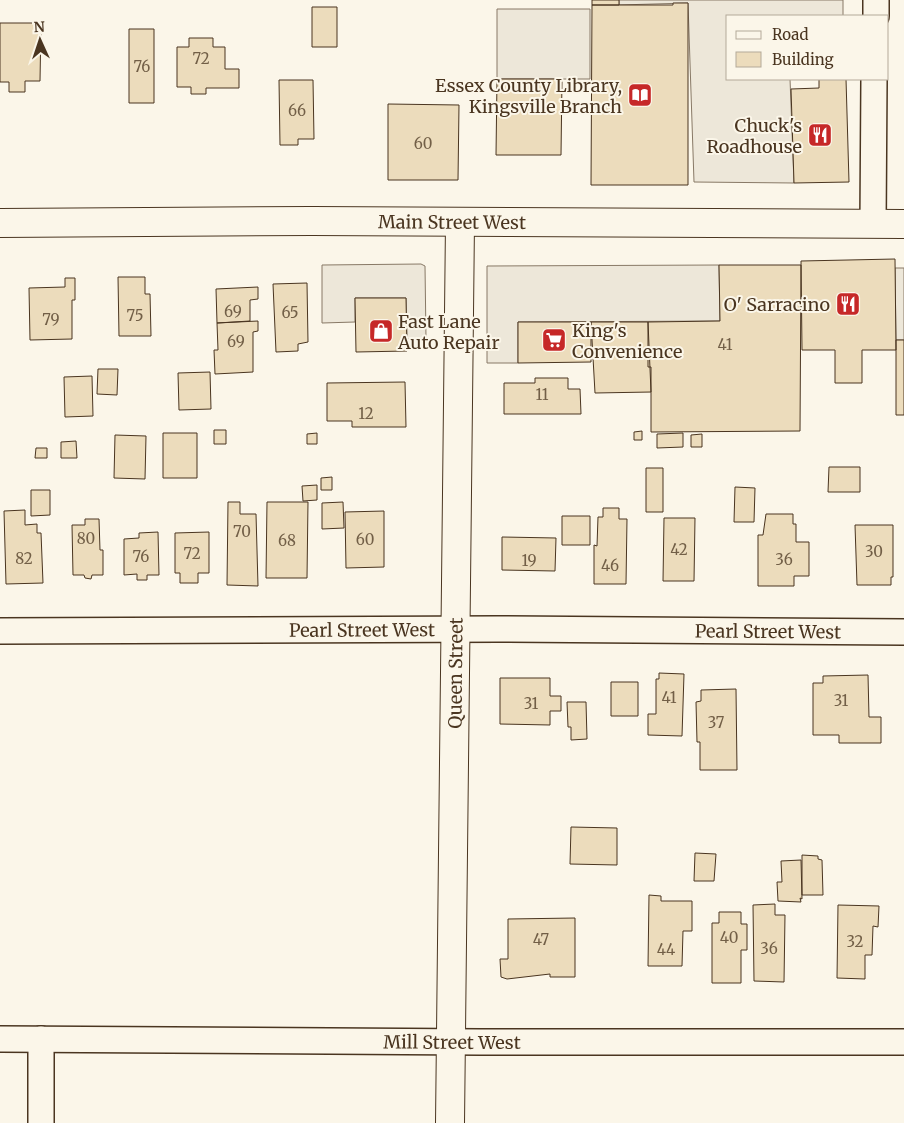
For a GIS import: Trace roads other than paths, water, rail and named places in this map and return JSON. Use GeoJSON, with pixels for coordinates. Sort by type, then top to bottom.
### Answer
{"type":"FeatureCollection","features":[{"type":"Feature","properties":{"kind":"main road","name":"Main Street West"},"geometry":{"type":"LineString","coordinates":[[0,223],[904,224]]}},
{"type":"Feature","properties":{"kind":"main road","name":"Queen Street"},"geometry":{"type":"LineString","coordinates":[[450,1123],[457,629],[460,223]]}},
{"type":"Feature","properties":{"kind":"street"},"geometry":{"type":"LineString","coordinates":[[876,0],[876,15]]}},
{"type":"Feature","properties":{"kind":"street"},"geometry":{"type":"LineString","coordinates":[[873,224],[874,80]]}},
{"type":"Feature","properties":{"kind":"street","name":"Pearl Street West"},"geometry":{"type":"LineString","coordinates":[[0,631],[457,629],[904,632]]}},
{"type":"Feature","properties":{"kind":"street","name":"Mill Street West"},"geometry":{"type":"LineString","coordinates":[[0,1039],[450,1042],[904,1042]]}},
{"type":"Feature","properties":{"kind":"street"},"geometry":{"type":"LineString","coordinates":[[41,1039],[41,1123]]}},
{"type":"Feature","properties":{"kind":"place","name":"Essex County Library, Kingsville Branch"},"geometry":{"type":"Point","coordinates":[640,95]}},
{"type":"Feature","properties":{"kind":"place","name":"Chuck's Roadhouse"},"geometry":{"type":"Point","coordinates":[820,135]}},
{"type":"Feature","properties":{"kind":"place","name":"O' Sarracino"},"geometry":{"type":"Point","coordinates":[848,304]}},
{"type":"Feature","properties":{"kind":"place","name":"Fast Lane Auto Repair"},"geometry":{"type":"Point","coordinates":[381,331]}},
{"type":"Feature","properties":{"kind":"place","name":"King's Convenience"},"geometry":{"type":"Point","coordinates":[554,340]}}]}
